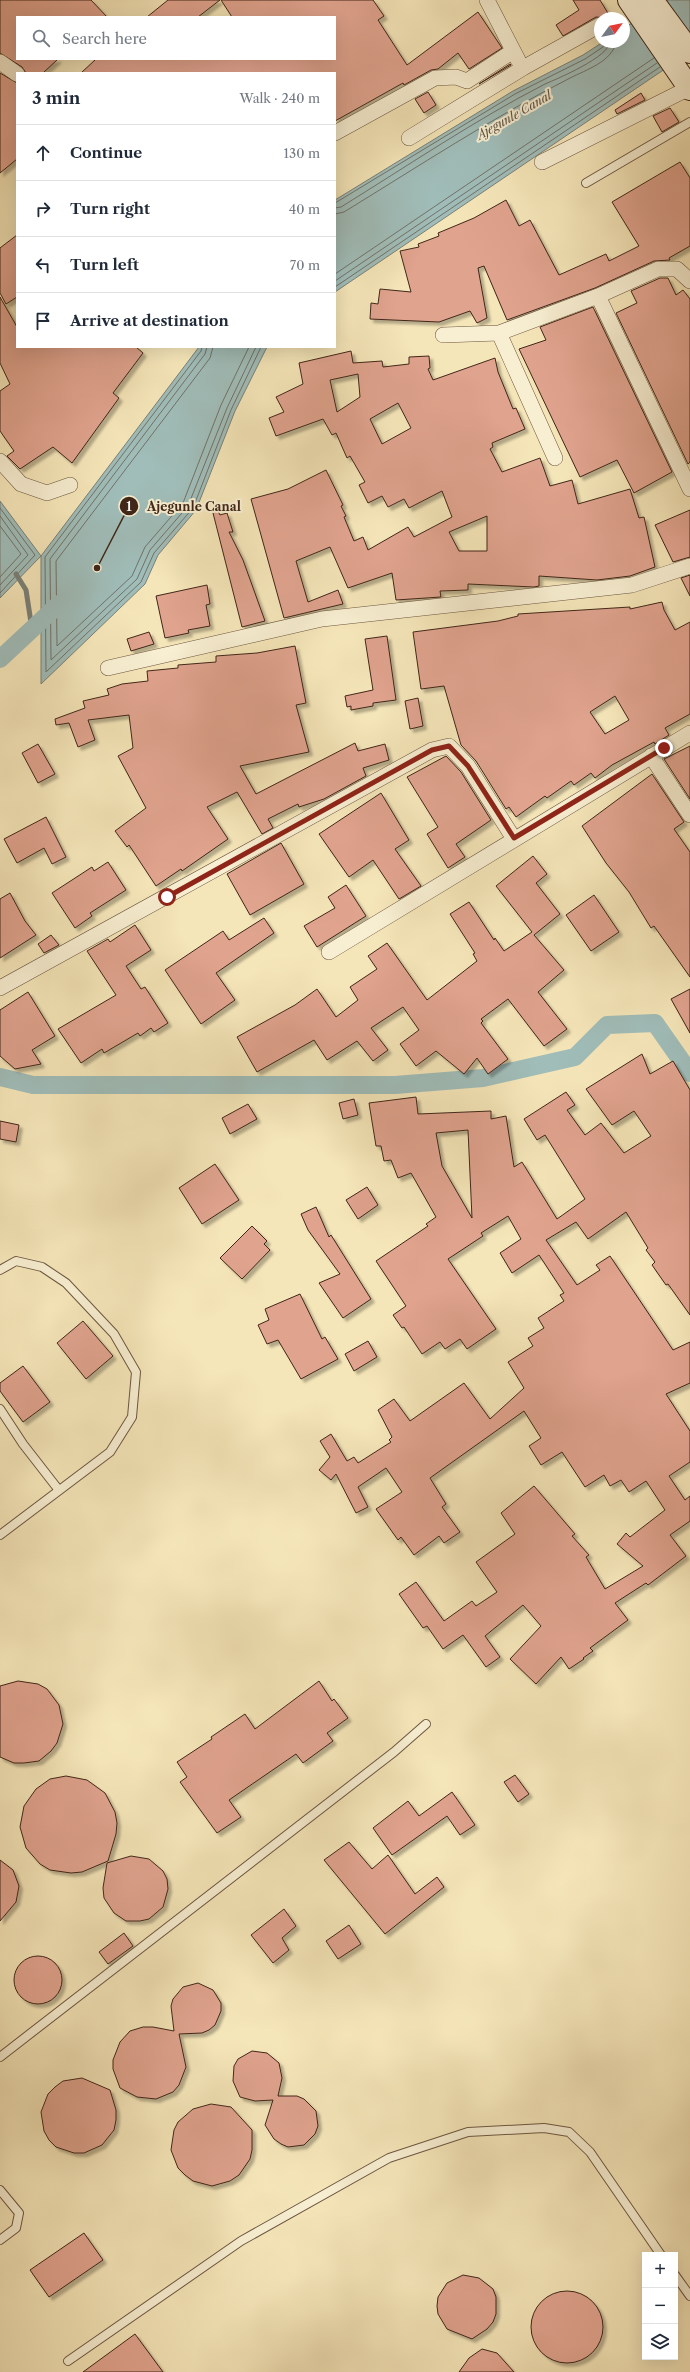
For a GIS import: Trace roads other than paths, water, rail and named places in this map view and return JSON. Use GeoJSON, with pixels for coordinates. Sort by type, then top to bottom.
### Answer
{"type":"FeatureCollection","features":[{"type":"Feature","properties":{"kind":"main road"},"geometry":{"type":"LineString","coordinates":[[628,0],[686,82]]}},
{"type":"Feature","properties":{"kind":"main road"},"geometry":{"type":"LineString","coordinates":[[652,0],[690,52]]}},
{"type":"Feature","properties":{"kind":"street"},"geometry":{"type":"LineString","coordinates":[[487,0],[523,68]]}},
{"type":"Feature","properties":{"kind":"street"},"geometry":{"type":"LineString","coordinates":[[408,138],[523,68],[594,28]]}},
{"type":"Feature","properties":{"kind":"street"},"geometry":{"type":"LineString","coordinates":[[336,132],[435,78],[456,77],[467,81],[513,51]]}},
{"type":"Feature","properties":{"kind":"street"},"geometry":{"type":"LineString","coordinates":[[0,62],[16,73]]}},
{"type":"Feature","properties":{"kind":"street"},"geometry":{"type":"LineString","coordinates":[[542,162],[686,82]]}},
{"type":"Feature","properties":{"kind":"street"},"geometry":{"type":"LineString","coordinates":[[443,335],[499,333],[598,296],[658,269],[677,269],[690,282]]}},
{"type":"Feature","properties":{"kind":"street"},"geometry":{"type":"LineString","coordinates":[[598,296],[690,489]]}},
{"type":"Feature","properties":{"kind":"street"},"geometry":{"type":"LineString","coordinates":[[499,333],[555,458]]}},
{"type":"Feature","properties":{"kind":"street"},"geometry":{"type":"LineString","coordinates":[[0,461],[21,484],[47,494],[70,485]]}},
{"type":"Feature","properties":{"kind":"street"},"geometry":{"type":"LineString","coordinates":[[108,668],[322,619],[632,585],[690,566]]}},
{"type":"Feature","properties":{"kind":"street"},"geometry":{"type":"LineString","coordinates":[[329,952],[514,838],[690,733]]}},
{"type":"Feature","properties":{"kind":"street"},"geometry":{"type":"LineString","coordinates":[[0,988],[432,750],[449,746],[468,766],[514,838]]}},
{"type":"Feature","properties":{"kind":"street"},"geometry":{"type":"LineString","coordinates":[[651,756],[690,814]]}},
{"type":"Feature","properties":{"kind":"lane"},"geometry":{"type":"LineString","coordinates":[[586,183],[690,122]]}},
{"type":"Feature","properties":{"kind":"lane"},"geometry":{"type":"LineString","coordinates":[[0,1270],[16,1261],[42,1267],[66,1283],[114,1334],[136,1372],[132,1417],[110,1452],[58,1489],[0,1535]]}},
{"type":"Feature","properties":{"kind":"lane"},"geometry":{"type":"LineString","coordinates":[[0,1409],[23,1444],[58,1489]]}},
{"type":"Feature","properties":{"kind":"lane"},"geometry":{"type":"LineString","coordinates":[[0,2056],[388,1756],[426,1724]]}},
{"type":"Feature","properties":{"kind":"lane"},"geometry":{"type":"LineString","coordinates":[[68,2361],[241,2241],[389,2158],[468,2132],[544,2128],[570,2132],[590,2152],[659,2252]]}},
{"type":"Feature","properties":{"kind":"lane"},"geometry":{"type":"LineString","coordinates":[[0,2190],[19,2214],[16,2228],[0,2240]]}},
{"type":"Feature","properties":{"kind":"lane"},"geometry":{"type":"LineString","coordinates":[[678,2279],[690,2296]]}},
{"type":"Feature","properties":{"kind":"water"},"geometry":{"type":"Polygon","coordinates":[[[668,0],[690,0],[690,52],[336,291],[336,199],[513,91],[594,48],[630,48],[630,24],[668,0]]]}},
{"type":"Feature","properties":{"kind":"water"},"geometry":{"type":"Polygon","coordinates":[[[198,348],[266,348],[235,411],[196,510],[158,555],[145,584],[41,684],[41,556],[198,348]]]}},
{"type":"Feature","properties":{"kind":"water"},"geometry":{"type":"Polygon","coordinates":[[[0,501],[41,556],[0,598],[0,501]]]}},
{"type":"Feature","properties":{"kind":"waterway"},"geometry":{"type":"LineString","coordinates":[[16,574],[26,590],[32,629]]}},
{"type":"Feature","properties":{"kind":"waterway","name":"Ajegunle Canal"},"geometry":{"type":"LineString","coordinates":[[0,659],[59,604]]}},
{"type":"Feature","properties":{"kind":"waterway"},"geometry":{"type":"LineString","coordinates":[[0,1077],[33,1085],[395,1085],[483,1078],[575,1057],[607,1025],[655,1023],[690,1073]]}},
{"type":"Feature","properties":{"kind":"place","name":"Ajegunle Canal"},"geometry":{"type":"Point","coordinates":[97,568]}}]}
